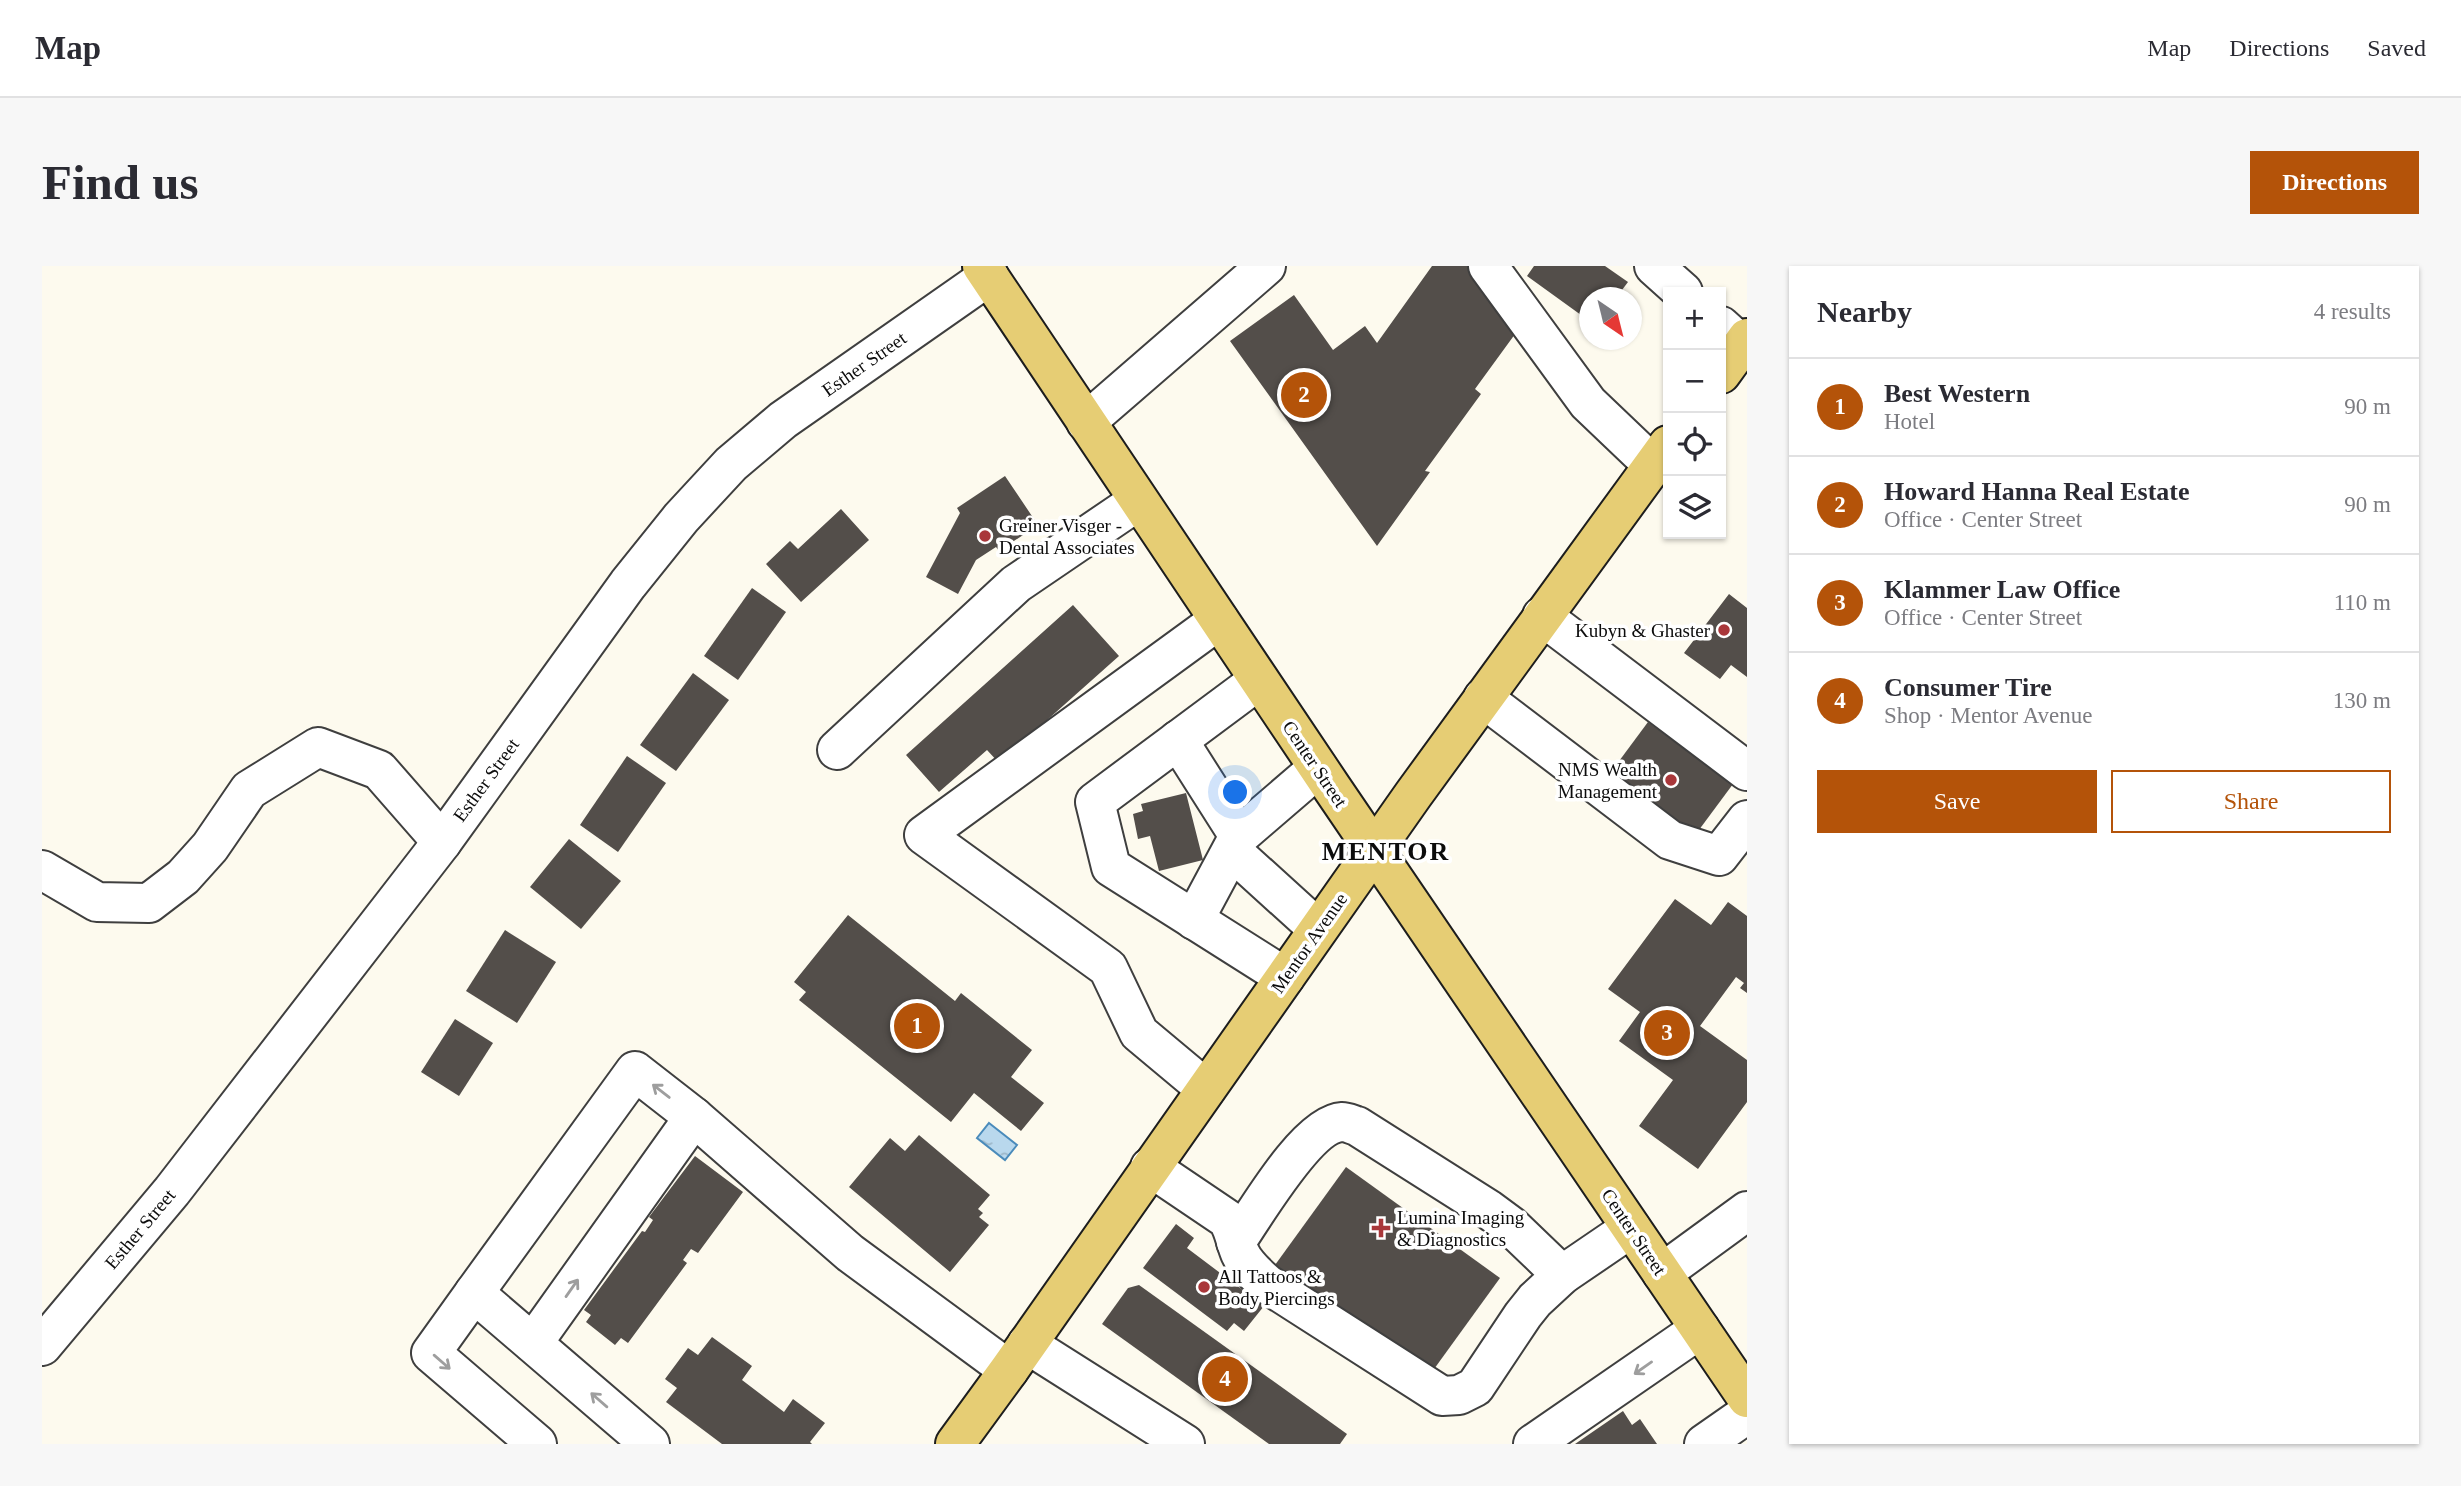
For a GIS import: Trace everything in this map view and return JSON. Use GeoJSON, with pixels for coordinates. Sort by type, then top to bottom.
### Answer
{"type":"FeatureCollection","features":[{"type":"Feature","properties":{"kind":"main road","name":"Center Street"},"geometry":{"type":"LineString","coordinates":[[986,271],[1318,768],[1746,1398]]}},
{"type":"Feature","properties":{"kind":"main road","name":"Mentor Avenue"},"geometry":{"type":"LineString","coordinates":[[955,1444],[1375,849],[1661,455]]}},
{"type":"Feature","properties":{"kind":"street"},"geometry":{"type":"LineString","coordinates":[[1086,422],[1266,266]]}},
{"type":"Feature","properties":{"kind":"street"},"geometry":{"type":"LineString","coordinates":[[1488,266],[1588,403],[1661,455]]}},
{"type":"Feature","properties":{"kind":"street"},"geometry":{"type":"LineString","coordinates":[[1654,266],[1677,287]]}},
{"type":"Feature","properties":{"kind":"street","name":"Esther Street"},"geometry":{"type":"LineString","coordinates":[[42,1346],[173,1191],[442,842],[628,584],[681,518],[731,464],[783,420],[986,271]]}},
{"type":"Feature","properties":{"kind":"street"},"geometry":{"type":"LineString","coordinates":[[837,750],[1016,584],[1138,500]]}},
{"type":"Feature","properties":{"kind":"street"},"geometry":{"type":"LineString","coordinates":[[1542,616],[1747,771]]}},
{"type":"Feature","properties":{"kind":"street"},"geometry":{"type":"LineString","coordinates":[[1206,1089],[1139,1033],[1108,968],[925,835],[1219,620]]}},
{"type":"Feature","properties":{"kind":"street"},"geometry":{"type":"LineString","coordinates":[[1259,680],[1095,802],[1111,867],[1285,977]]}},
{"type":"Feature","properties":{"kind":"street"},"geometry":{"type":"LineString","coordinates":[[1483,698],[1670,840],[1719,856],[1747,820]]}},
{"type":"Feature","properties":{"kind":"street"},"geometry":{"type":"LineString","coordinates":[[1178,740],[1236,844],[1318,929]]}},
{"type":"Feature","properties":{"kind":"street"},"geometry":{"type":"LineString","coordinates":[[42,870],[97,902],[149,903],[183,877],[210,847],[249,790],[318,747],[379,770],[442,842]]}},
{"type":"Feature","properties":{"kind":"street"},"geometry":{"type":"LineString","coordinates":[[1194,920],[1236,844],[1318,768]]}},
{"type":"Feature","properties":{"kind":"street"},"geometry":{"type":"LineString","coordinates":[[537,1444],[431,1353],[635,1071],[694,1117],[850,1253],[1018,1357],[1185,1444]]}},
{"type":"Feature","properties":{"kind":"street"},"geometry":{"type":"LineString","coordinates":[[533,1343],[694,1117]]}},
{"type":"Feature","properties":{"kind":"street"},"geometry":{"type":"LineString","coordinates":[[1236,1242],[1307,1141],[1329,1126],[1343,1122],[1357,1126],[1489,1209],[1511,1226],[1562,1275]]}},
{"type":"Feature","properties":{"kind":"street"},"geometry":{"type":"LineString","coordinates":[[1150,1167],[1227,1219],[1232,1226],[1241,1256],[1267,1284],[1442,1396],[1458,1395],[1475,1387],[1522,1315],[1562,1275],[1631,1228]]}},
{"type":"Feature","properties":{"kind":"street"},"geometry":{"type":"LineString","coordinates":[[1661,1273],[1747,1211]]}},
{"type":"Feature","properties":{"kind":"street"},"geometry":{"type":"LineString","coordinates":[[474,1293],[650,1444]]}},
{"type":"Feature","properties":{"kind":"street"},"geometry":{"type":"LineString","coordinates":[[1533,1444],[1700,1329]]}},
{"type":"Feature","properties":{"kind":"street"},"geometry":{"type":"LineString","coordinates":[[1704,1444],[1746,1398]]}},
{"type":"Feature","properties":{"kind":"water"},"geometry":{"type":"Polygon","coordinates":[[[989,1123],[1017,1145],[1005,1160],[977,1138],[989,1123]]]}},
{"type":"Feature","properties":{"kind":"building"},"geometry":{"type":"Polygon","coordinates":[[[1432,266],[1471,266],[1518,330],[1475,389],[1481,394],[1425,471],[1430,472],[1377,546],[1230,341],[1294,295],[1333,350],[1365,326],[1377,343],[1432,266]]]}},
{"type":"Feature","properties":{"kind":"building"},"geometry":{"type":"Polygon","coordinates":[[[1534,266],[1605,266],[1628,282],[1624,287],[1579,287],[1579,314],[1527,276],[1534,266]]]}},
{"type":"Feature","properties":{"kind":"building","name":"Greiner Visger - Dental Associates"},"geometry":{"type":"Polygon","coordinates":[[[1005,476],[1038,525],[999,551],[996,547],[976,560],[958,594],[926,577],[960,513],[957,508],[1005,476]]]}},
{"type":"Feature","properties":{"kind":"building"},"geometry":{"type":"Polygon","coordinates":[[[841,509],[869,540],[801,602],[766,564],[790,541],[798,549],[841,509]]]}},
{"type":"Feature","properties":{"kind":"building"},"geometry":{"type":"Polygon","coordinates":[[[752,588],[786,612],[738,680],[704,656],[752,588]]]}},
{"type":"Feature","properties":{"kind":"building","name":"Kubyn & Ghaster"},"geometry":{"type":"Polygon","coordinates":[[[1729,594],[1747,608],[1747,677],[1731,665],[1720,679],[1684,653],[1729,594]]]}},
{"type":"Feature","properties":{"kind":"building"},"geometry":{"type":"Polygon","coordinates":[[[1073,605],[1119,656],[999,763],[987,750],[939,792],[906,755],[1073,605]]]}},
{"type":"Feature","properties":{"kind":"building"},"geometry":{"type":"Polygon","coordinates":[[[693,673],[729,700],[676,771],[640,745],[693,673]]]}},
{"type":"Feature","properties":{"kind":"building","name":"NMS Wealth Management"},"geometry":{"type":"Polygon","coordinates":[[[1648,722],[1733,784],[1693,838],[1608,776],[1648,722]]]}},
{"type":"Feature","properties":{"kind":"building"},"geometry":{"type":"Polygon","coordinates":[[[627,756],[666,783],[618,852],[580,825],[627,756]]]}},
{"type":"Feature","properties":{"kind":"building"},"geometry":{"type":"Polygon","coordinates":[[[1186,793],[1203,860],[1159,871],[1150,836],[1138,839],[1133,814],[1143,811],[1141,804],[1186,793]]]}},
{"type":"Feature","properties":{"kind":"building"},"geometry":{"type":"Polygon","coordinates":[[[569,839],[621,881],[581,929],[530,887],[569,839]]]}},
{"type":"Feature","properties":{"kind":"building"},"geometry":{"type":"Polygon","coordinates":[[[1675,899],[1711,925],[1728,902],[1747,916],[1747,993],[1740,988],[1744,983],[1736,977],[1700,1026],[1747,1060],[1747,1102],[1698,1169],[1639,1126],[1673,1080],[1619,1041],[1640,1012],[1608,989],[1675,899]]]}},
{"type":"Feature","properties":{"kind":"building"},"geometry":{"type":"Polygon","coordinates":[[[848,915],[955,1001],[961,993],[1032,1050],[1011,1077],[1044,1103],[1021,1131],[974,1093],[951,1122],[799,1000],[806,992],[794,982],[848,915]]]}},
{"type":"Feature","properties":{"kind":"building"},"geometry":{"type":"Polygon","coordinates":[[[505,930],[556,962],[517,1023],[466,991],[505,930]]]}},
{"type":"Feature","properties":{"kind":"building"},"geometry":{"type":"Polygon","coordinates":[[[455,1019],[493,1043],[459,1096],[421,1072],[455,1019]]]}},
{"type":"Feature","properties":{"kind":"building"},"geometry":{"type":"Polygon","coordinates":[[[919,1135],[990,1195],[978,1209],[983,1213],[979,1217],[989,1225],[950,1272],[849,1187],[890,1138],[905,1151],[919,1135]]]}},
{"type":"Feature","properties":{"kind":"building"},"geometry":{"type":"Polygon","coordinates":[[[695,1156],[743,1192],[698,1253],[691,1249],[683,1260],[687,1263],[628,1343],[621,1338],[615,1345],[586,1322],[591,1315],[584,1310],[642,1231],[645,1232],[653,1220],[649,1217],[695,1156]]]}},
{"type":"Feature","properties":{"kind":"building"},"geometry":{"type":"Polygon","coordinates":[[[1346,1167],[1500,1278],[1429,1376],[1275,1265],[1346,1167]]]}},
{"type":"Feature","properties":{"kind":"building","name":"All Tattoos & Body Piercings"},"geometry":{"type":"Polygon","coordinates":[[[1176,1224],[1194,1238],[1187,1248],[1264,1306],[1244,1331],[1234,1323],[1227,1331],[1143,1268],[1176,1224]]]}},
{"type":"Feature","properties":{"kind":"building"},"geometry":{"type":"Polygon","coordinates":[[[1139,1285],[1347,1434],[1340,1444],[1269,1444],[1102,1324],[1128,1288],[1139,1285]]]}},
{"type":"Feature","properties":{"kind":"building"},"geometry":{"type":"Polygon","coordinates":[[[712,1337],[752,1366],[742,1380],[784,1412],[793,1399],[825,1423],[810,1442],[812,1444],[722,1444],[666,1402],[677,1388],[665,1379],[688,1348],[698,1355],[712,1337]]]}},
{"type":"Feature","properties":{"kind":"building"},"geometry":{"type":"Polygon","coordinates":[[[1623,1411],[1632,1425],[1640,1419],[1657,1444],[1575,1444],[1623,1411]]]}},
{"type":"Feature","properties":{"kind":"place","name":"Howard Hanna Real Estate"},"geometry":{"type":"Point","coordinates":[1304,395]}},
{"type":"Feature","properties":{"kind":"place","name":"Greiner Visger - Dental Associates"},"geometry":{"type":"Point","coordinates":[985,536]}},
{"type":"Feature","properties":{"kind":"place","name":"Kubyn & Ghaster"},"geometry":{"type":"Point","coordinates":[1724,630]}},
{"type":"Feature","properties":{"kind":"place","name":"NMS Wealth Management"},"geometry":{"type":"Point","coordinates":[1671,780]}},
{"type":"Feature","properties":{"kind":"place","name":"Best Western"},"geometry":{"type":"Point","coordinates":[917,1026]}},
{"type":"Feature","properties":{"kind":"place","name":"Klammer Law Office"},"geometry":{"type":"Point","coordinates":[1667,1033]}},
{"type":"Feature","properties":{"kind":"place","name":"Lumina Imaging & Diagnostics"},"geometry":{"type":"Point","coordinates":[1381,1228]}},
{"type":"Feature","properties":{"kind":"place","name":"All Tattoos & Body Piercings"},"geometry":{"type":"Point","coordinates":[1204,1287]}},
{"type":"Feature","properties":{"kind":"place","name":"Consumer Tire"},"geometry":{"type":"Point","coordinates":[1225,1379]}},
{"type":"Feature","properties":{"kind":"district","name":"MENTOR"},"geometry":{"type":"Point","coordinates":[1386,851]}}]}
